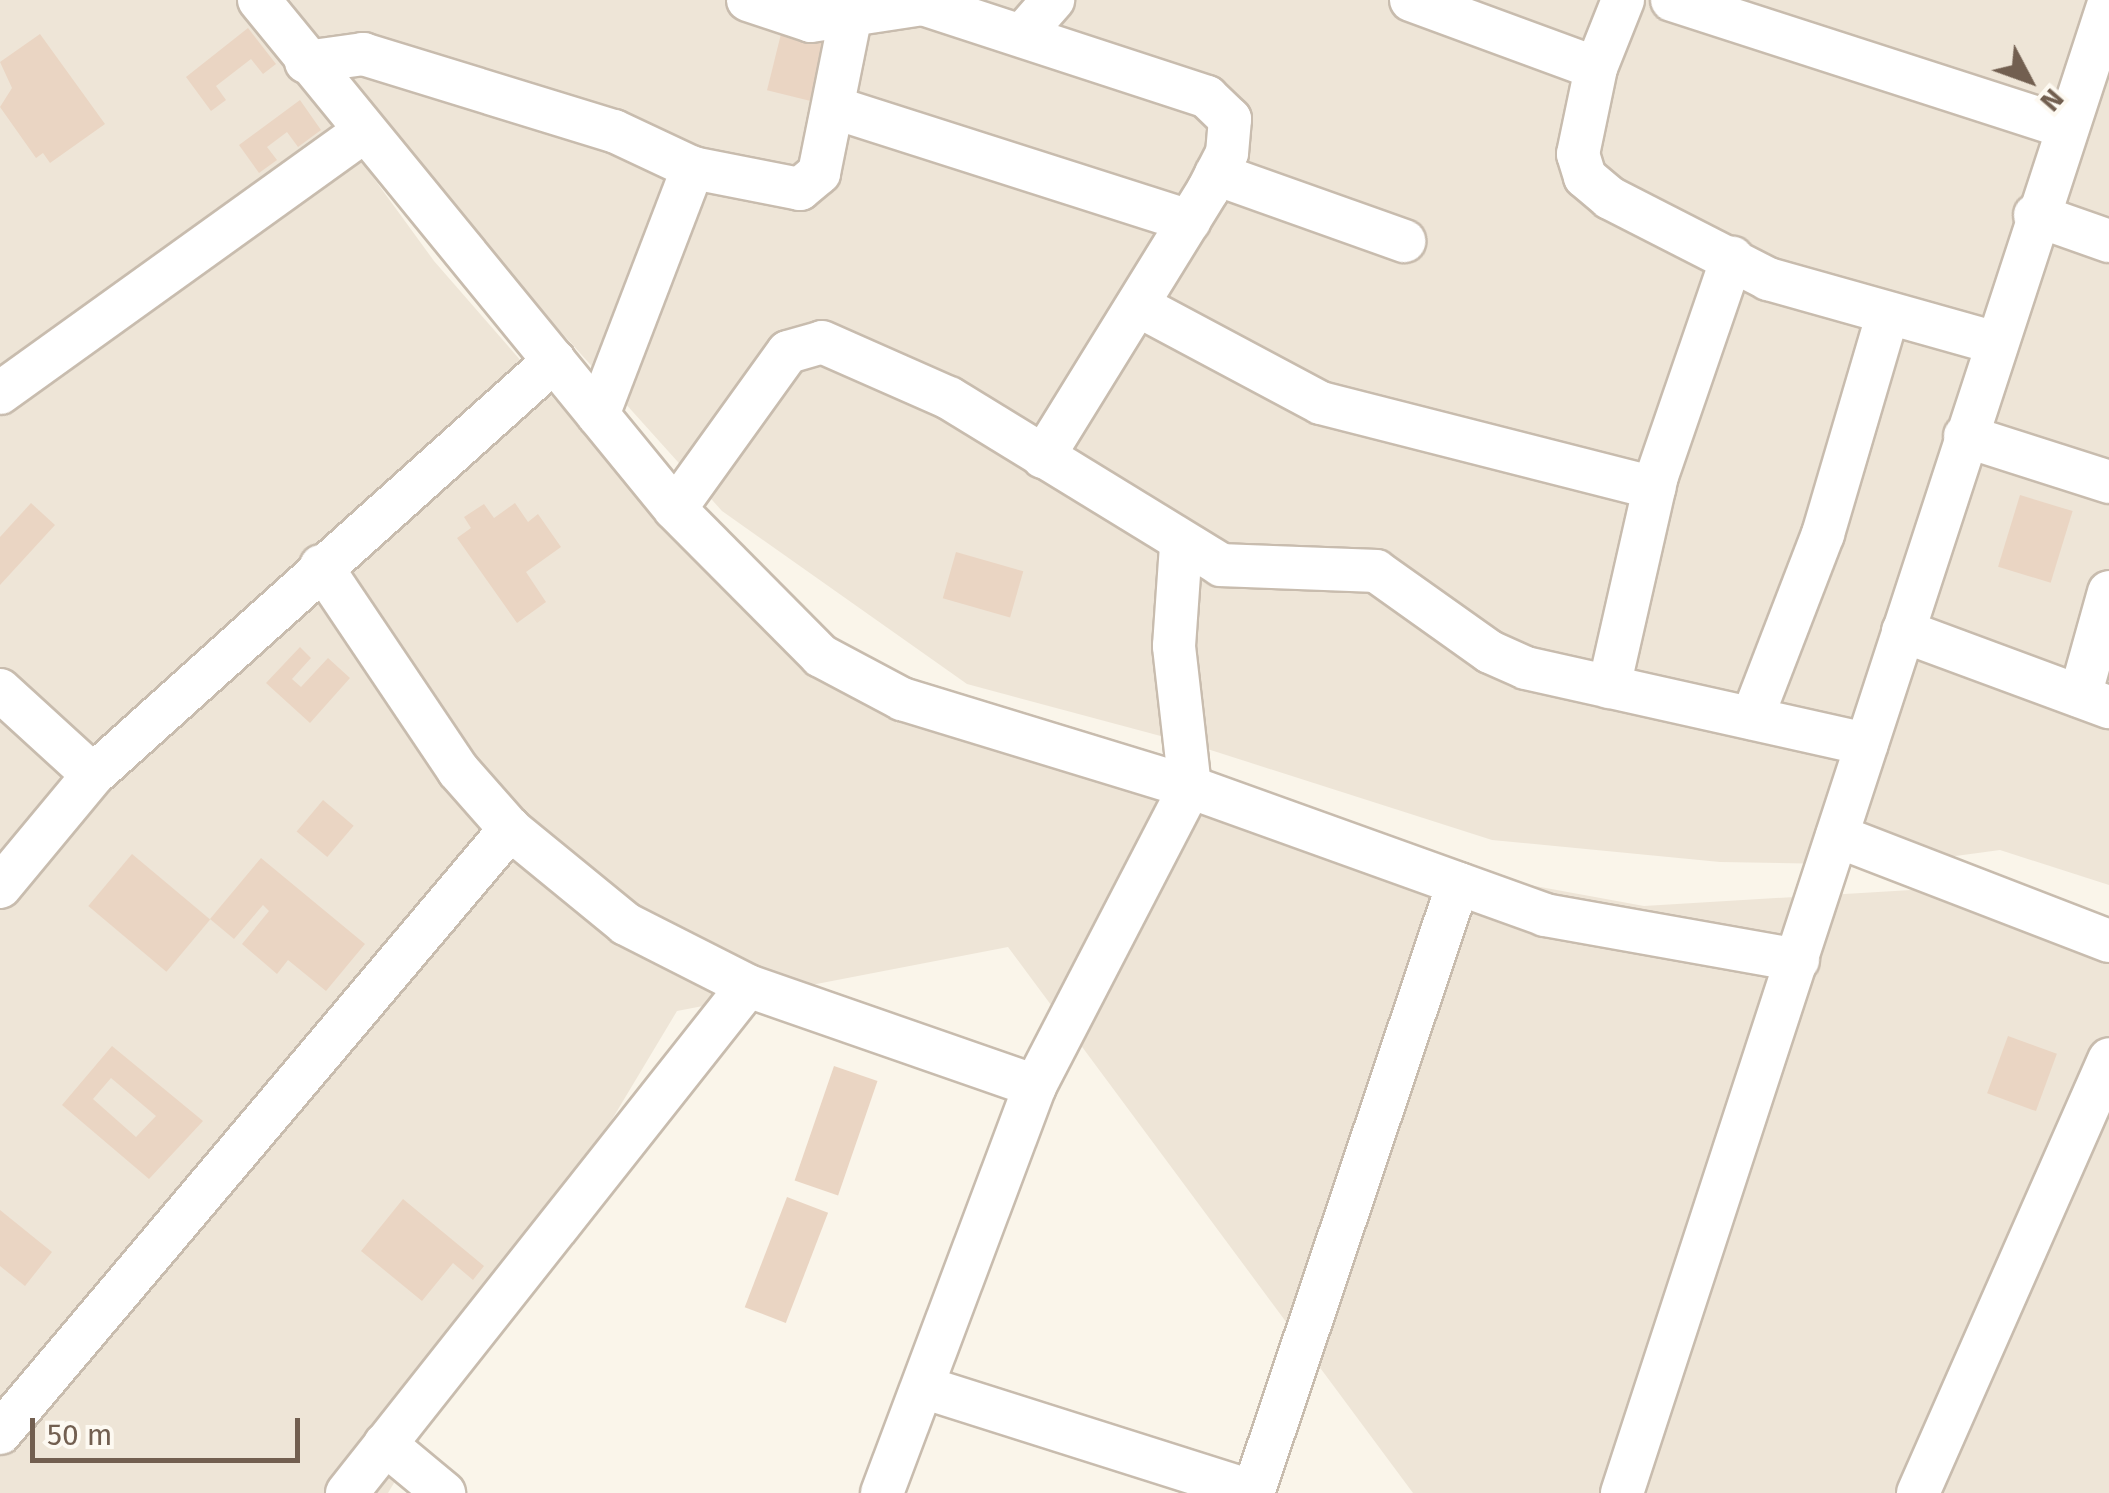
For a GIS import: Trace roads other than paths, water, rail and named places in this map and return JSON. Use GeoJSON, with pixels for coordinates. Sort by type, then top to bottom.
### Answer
{"type":"FeatureCollection","features":[{"type":"Feature","properties":{"kind":"street"},"geometry":{"type":"LineString","coordinates":[[259,0],[361,134],[675,508],[810,646],[870,684],[1190,787],[1545,915],[1798,960]]}},
{"type":"Feature","properties":{"kind":"street"},"geometry":{"type":"LineString","coordinates":[[748,0],[810,20],[852,7],[923,4],[1026,32],[1220,106],[1230,119],[1216,174],[1140,306],[1044,457]]}},
{"type":"Feature","properties":{"kind":"street"},"geometry":{"type":"LineString","coordinates":[[1026,32],[1053,0]]}},
{"type":"Feature","properties":{"kind":"street"},"geometry":{"type":"LineString","coordinates":[[1411,0],[1596,68]]}},
{"type":"Feature","properties":{"kind":"street"},"geometry":{"type":"LineString","coordinates":[[1623,0],[1596,68],[1578,154],[1585,177],[1610,198],[1768,279],[1994,343]]}},
{"type":"Feature","properties":{"kind":"street"},"geometry":{"type":"LineString","coordinates":[[1672,0],[2063,126]]}},
{"type":"Feature","properties":{"kind":"street"},"geometry":{"type":"LineString","coordinates":[[1622,1493],[1798,960],[2063,126],[2109,4]]}},
{"type":"Feature","properties":{"kind":"street"},"geometry":{"type":"LineString","coordinates":[[306,62],[363,54],[614,131],[693,168],[800,189],[818,173],[836,108],[852,7]]}},
{"type":"Feature","properties":{"kind":"street"},"geometry":{"type":"LineString","coordinates":[[836,108],[1189,221]]}},
{"type":"Feature","properties":{"kind":"street"},"geometry":{"type":"LineString","coordinates":[[0,394],[361,134]]}},
{"type":"Feature","properties":{"kind":"street"},"geometry":{"type":"LineString","coordinates":[[598,415],[693,168]]}},
{"type":"Feature","properties":{"kind":"street"},"geometry":{"type":"LineString","coordinates":[[1216,174],[1404,241]]}},
{"type":"Feature","properties":{"kind":"street"},"geometry":{"type":"LineString","coordinates":[[2035,215],[2109,240]]}},
{"type":"Feature","properties":{"kind":"street"},"geometry":{"type":"LineString","coordinates":[[1609,687],[1654,488],[1732,258]]}},
{"type":"Feature","properties":{"kind":"street"},"geometry":{"type":"LineString","coordinates":[[1140,306],[1321,402],[1654,488]]}},
{"type":"Feature","properties":{"kind":"street"},"geometry":{"type":"LineString","coordinates":[[1752,718],[1823,534],[1888,313]]}},
{"type":"Feature","properties":{"kind":"street"},"geometry":{"type":"LineString","coordinates":[[675,508],[788,352],[804,342],[880,364],[1044,457],[1181,545],[1221,565],[1376,572],[1490,652],[1609,687],[1867,744]]}},
{"type":"Feature","properties":{"kind":"street"},"geometry":{"type":"LineString","coordinates":[[0,888],[92,775],[320,566],[554,360]]}},
{"type":"Feature","properties":{"kind":"street"},"geometry":{"type":"LineString","coordinates":[[1965,436],[2109,482]]}},
{"type":"Feature","properties":{"kind":"street"},"geometry":{"type":"LineString","coordinates":[[882,1493],[1035,1086],[1190,787],[1174,646],[1181,545]]}},
{"type":"Feature","properties":{"kind":"street"},"geometry":{"type":"LineString","coordinates":[[320,566],[458,770],[510,829],[626,924],[748,986],[1035,1086]]}},
{"type":"Feature","properties":{"kind":"street"},"geometry":{"type":"LineString","coordinates":[[1903,631],[2094,702],[2109,592]]}},
{"type":"Feature","properties":{"kind":"street"},"geometry":{"type":"LineString","coordinates":[[0,690],[92,775]]}},
{"type":"Feature","properties":{"kind":"street"},"geometry":{"type":"LineString","coordinates":[[0,1432],[510,829]]}},
{"type":"Feature","properties":{"kind":"street"},"geometry":{"type":"LineString","coordinates":[[1837,836],[2109,941]]}},
{"type":"Feature","properties":{"kind":"street"},"geometry":{"type":"LineString","coordinates":[[923,1387],[1253,1493],[1458,884]]}},
{"type":"Feature","properties":{"kind":"street"},"geometry":{"type":"LineString","coordinates":[[346,1493],[748,986]]}},
{"type":"Feature","properties":{"kind":"street"},"geometry":{"type":"LineString","coordinates":[[1918,1493],[2109,1059]]}},
{"type":"Feature","properties":{"kind":"street"},"geometry":{"type":"LineString","coordinates":[[385,1444],[444,1493]]}}]}
